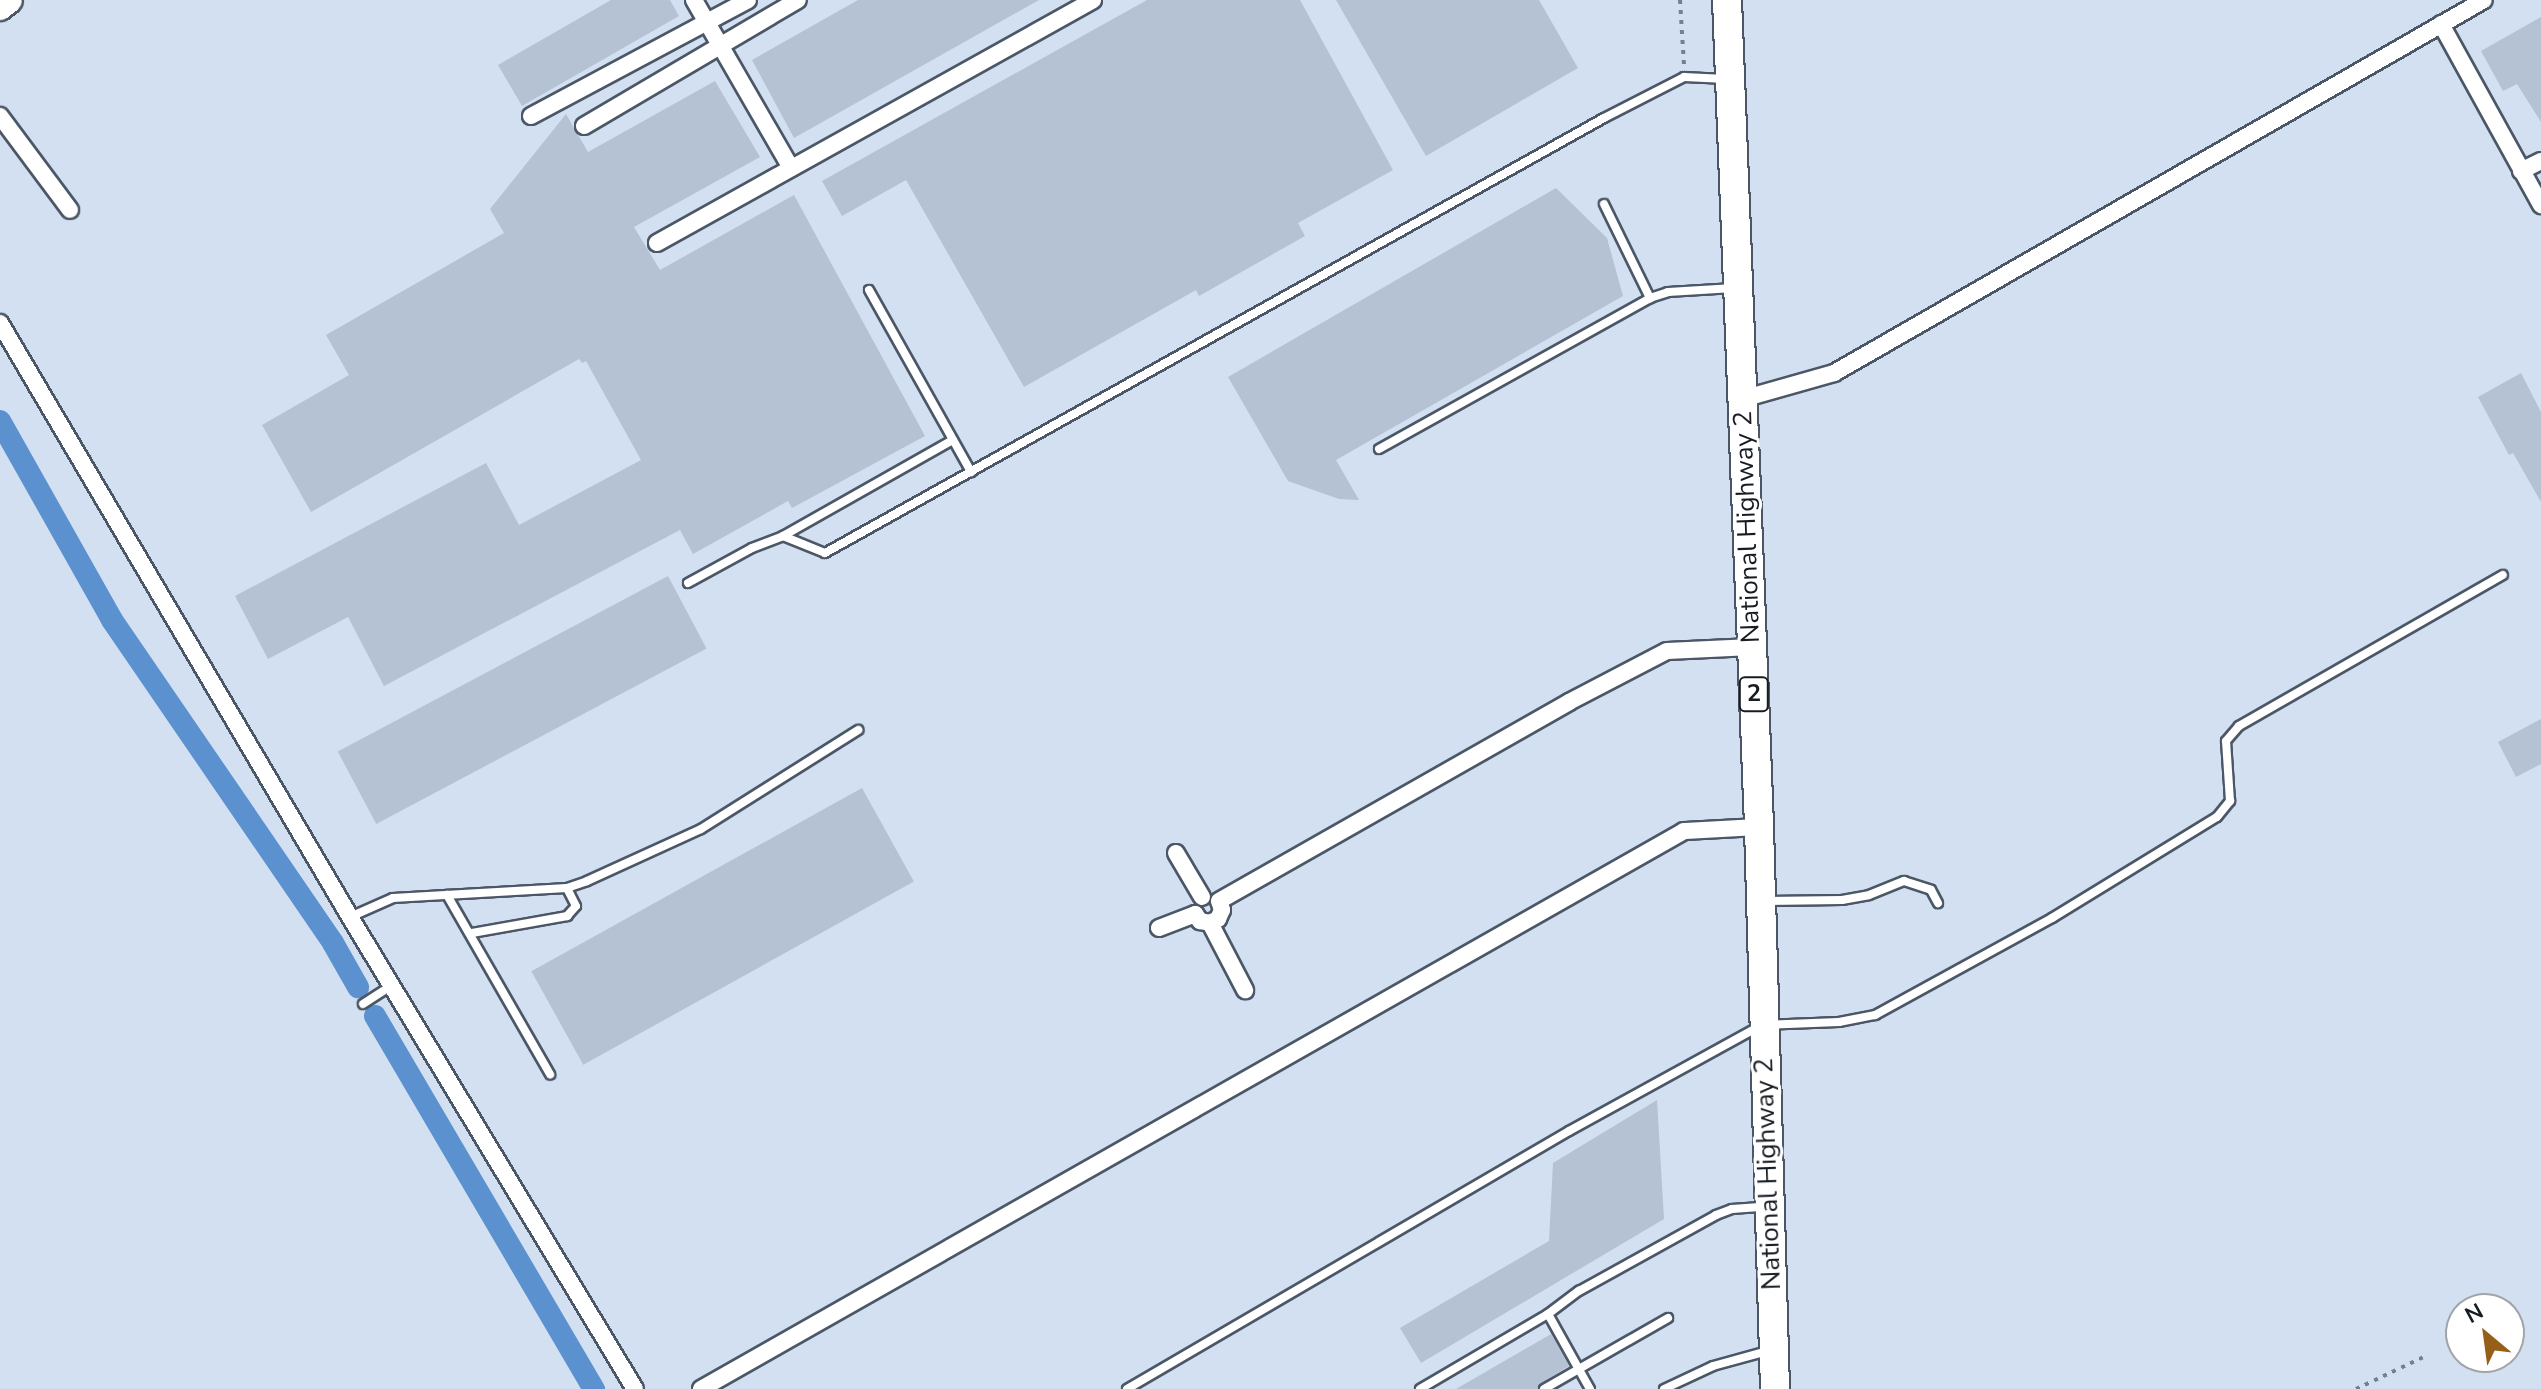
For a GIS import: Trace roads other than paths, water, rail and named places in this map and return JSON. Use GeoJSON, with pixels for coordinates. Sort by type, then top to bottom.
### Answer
{"type":"FeatureCollection","features":[{"type":"Feature","properties":{"kind":"highway","name":"National Highway 2"},"geometry":{"type":"LineString","coordinates":[[1727,0],[1759,827],[1762,1025],[1775,1389]]}},
{"type":"Feature","properties":{"kind":"main road"},"geometry":{"type":"LineString","coordinates":[[0,7],[9,0]]}},
{"type":"Feature","properties":{"kind":"street"},"geometry":{"type":"LineString","coordinates":[[694,0],[791,168]]}},
{"type":"Feature","properties":{"kind":"street"},"geometry":{"type":"LineString","coordinates":[[531,116],[748,0]]}},
{"type":"Feature","properties":{"kind":"street"},"geometry":{"type":"LineString","coordinates":[[584,126],[720,43],[798,0]]}},
{"type":"Feature","properties":{"kind":"street"},"geometry":{"type":"LineString","coordinates":[[657,243],[1093,0]]}},
{"type":"Feature","properties":{"kind":"street"},"geometry":{"type":"LineString","coordinates":[[1742,399],[1834,373],[2484,0]]}},
{"type":"Feature","properties":{"kind":"street"},"geometry":{"type":"LineString","coordinates":[[2441,24],[2541,205]]}},
{"type":"Feature","properties":{"kind":"street"},"geometry":{"type":"LineString","coordinates":[[0,116],[70,210]]}},
{"type":"Feature","properties":{"kind":"street"},"geometry":{"type":"LineString","coordinates":[[2521,171],[2541,161]]}},
{"type":"Feature","properties":{"kind":"street"},"geometry":{"type":"LineString","coordinates":[[0,323],[391,986],[635,1389]]}},
{"type":"Feature","properties":{"kind":"street"},"geometry":{"type":"LineString","coordinates":[[1219,901],[1569,702],[1667,651],[1752,647]]}},
{"type":"Feature","properties":{"kind":"street"},"geometry":{"type":"LineString","coordinates":[[701,1389],[1684,831],[1759,827]]}},
{"type":"Feature","properties":{"kind":"street"},"geometry":{"type":"LineString","coordinates":[[1176,853],[1202,897]]}},
{"type":"Feature","properties":{"kind":"street"},"geometry":{"type":"LineString","coordinates":[[1211,896],[1219,901],[1222,910],[1218,919],[1210,923],[1200,921],[1195,914],[1195,904],[1202,897],[1211,896]]}},
{"type":"Feature","properties":{"kind":"street"},"geometry":{"type":"LineString","coordinates":[[1159,928],[1195,914]]}},
{"type":"Feature","properties":{"kind":"street"},"geometry":{"type":"LineString","coordinates":[[1210,923],[1245,990]]}},
{"type":"Feature","properties":{"kind":"lane"},"geometry":{"type":"LineString","coordinates":[[783,536],[825,553],[1363,250],[1684,77],[1730,80]]}},
{"type":"Feature","properties":{"kind":"lane"},"geometry":{"type":"LineString","coordinates":[[1604,204],[1650,298]]}},
{"type":"Feature","properties":{"kind":"lane"},"geometry":{"type":"LineString","coordinates":[[1379,449],[1650,298],[1668,292],[1738,288]]}},
{"type":"Feature","properties":{"kind":"lane"},"geometry":{"type":"LineString","coordinates":[[869,290],[971,472]]}},
{"type":"Feature","properties":{"kind":"lane"},"geometry":{"type":"LineString","coordinates":[[688,583],[752,548],[783,536],[953,440]]}},
{"type":"Feature","properties":{"kind":"lane"},"geometry":{"type":"LineString","coordinates":[[1127,1389],[1569,1131],[1762,1025],[1839,1022],[1875,1015],[2052,918],[2217,817],[2230,801],[2226,741],[2239,726],[2503,575]]}},
{"type":"Feature","properties":{"kind":"lane"},"geometry":{"type":"LineString","coordinates":[[350,917],[393,898],[567,888],[691,835],[858,730]]}},
{"type":"Feature","properties":{"kind":"lane"},"geometry":{"type":"LineString","coordinates":[[1761,901],[1842,900],[1869,895],[1904,881],[1931,890],[1938,903]]}},
{"type":"Feature","properties":{"kind":"lane"},"geometry":{"type":"LineString","coordinates":[[472,933],[567,916],[576,906],[567,888]]}},
{"type":"Feature","properties":{"kind":"lane"},"geometry":{"type":"LineString","coordinates":[[447,895],[472,933],[499,989],[550,1074]]}},
{"type":"Feature","properties":{"kind":"lane"},"geometry":{"type":"LineString","coordinates":[[363,1004],[391,986]]}},
{"type":"Feature","properties":{"kind":"lane"},"geometry":{"type":"LineString","coordinates":[[1420,1389],[1548,1314],[1579,1291],[1716,1215],[1732,1209],[1770,1207]]}},
{"type":"Feature","properties":{"kind":"lane"},"geometry":{"type":"LineString","coordinates":[[1548,1314],[1590,1389]]}},
{"type":"Feature","properties":{"kind":"lane"},"geometry":{"type":"LineString","coordinates":[[1544,1389],[1668,1318]]}},
{"type":"Feature","properties":{"kind":"lane"},"geometry":{"type":"LineString","coordinates":[[1664,1389],[1713,1366],[1774,1350]]}},
{"type":"Feature","properties":{"kind":"waterway"},"geometry":{"type":"LineString","coordinates":[[0,421],[112,620],[333,943],[358,987]]}},
{"type":"Feature","properties":{"kind":"waterway"},"geometry":{"type":"LineString","coordinates":[[375,1016],[594,1389]]}}]}
